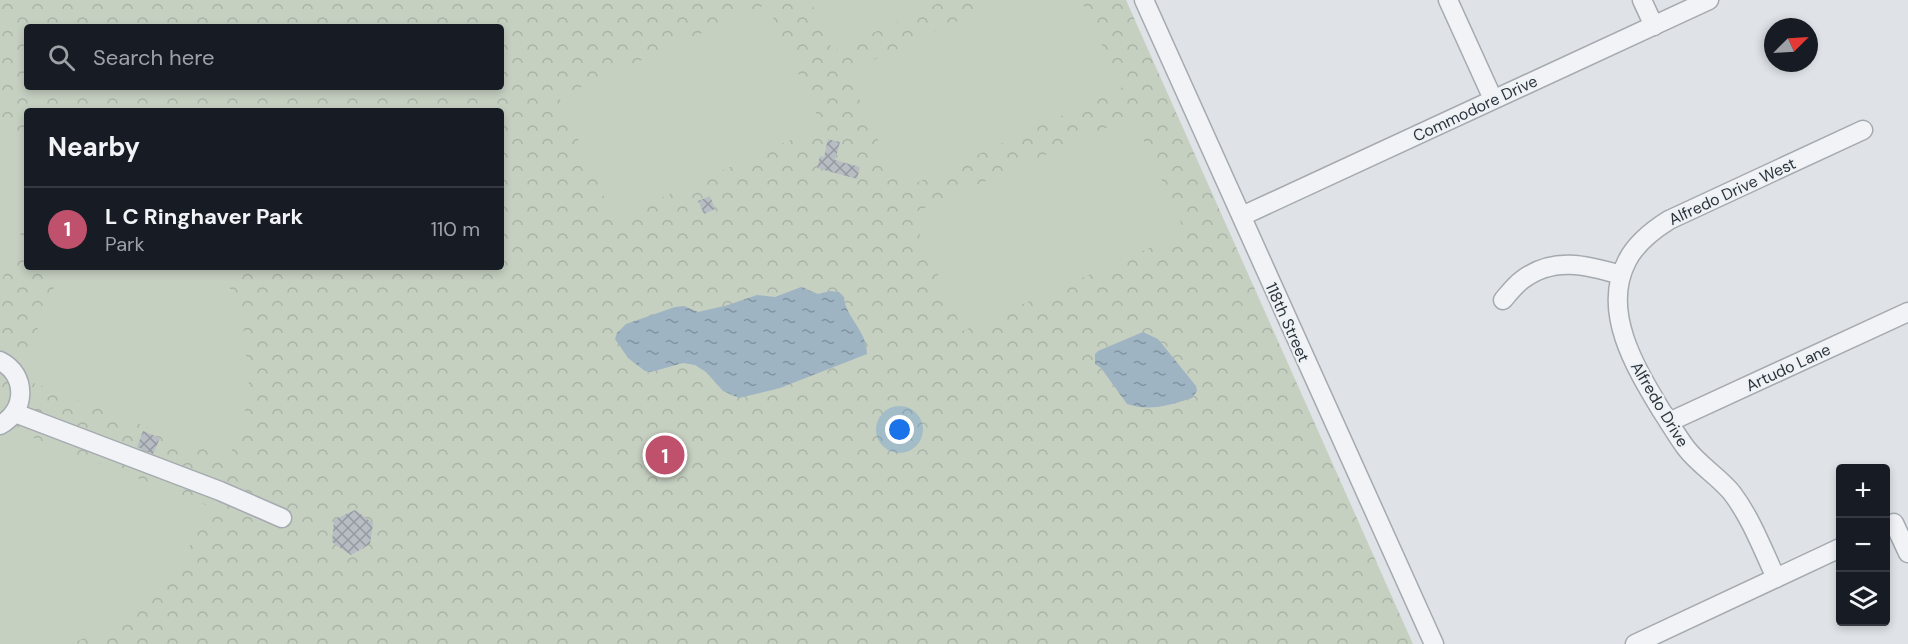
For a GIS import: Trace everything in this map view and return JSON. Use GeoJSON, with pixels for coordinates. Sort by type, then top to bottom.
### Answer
{"type":"FeatureCollection","features":[{"type":"Feature","properties":{"kind":"street","name":"118th Street"},"geometry":{"type":"LineString","coordinates":[[1144,0],[1434,644]]}},
{"type":"Feature","properties":{"kind":"street"},"geometry":{"type":"LineString","coordinates":[[1448,0],[1493,99]]}},
{"type":"Feature","properties":{"kind":"street"},"geometry":{"type":"LineString","coordinates":[[1642,0],[1654,26]]}},
{"type":"Feature","properties":{"kind":"street","name":"Commodore Drive"},"geometry":{"type":"LineString","coordinates":[[1242,216],[1709,0]]}},
{"type":"Feature","properties":{"kind":"street","name":"Alfredo Drive West"},"geometry":{"type":"LineString","coordinates":[[1621,275],[1627,259],[1638,245],[1651,232],[1669,220],[1863,130]]}},
{"type":"Feature","properties":{"kind":"street"},"geometry":{"type":"LineString","coordinates":[[1503,300],[1522,280],[1546,267],[1566,264],[1587,265],[1621,275]]}},
{"type":"Feature","properties":{"kind":"street","name":"Alfredo Drive"},"geometry":{"type":"LineString","coordinates":[[1621,275],[1619,321],[1626,345],[1643,380],[1686,449],[1731,492],[1744,511],[1776,578]]}},
{"type":"Feature","properties":{"kind":"street","name":"Artudo Lane"},"geometry":{"type":"LineString","coordinates":[[1669,422],[1908,312]]}},
{"type":"Feature","properties":{"kind":"street"},"geometry":{"type":"LineString","coordinates":[[0,361],[12,369],[21,391],[20,402],[15,413],[7,422],[0,425]]}},
{"type":"Feature","properties":{"kind":"street"},"geometry":{"type":"LineString","coordinates":[[15,413],[220,490],[282,518]]}},
{"type":"Feature","properties":{"kind":"street"},"geometry":{"type":"LineString","coordinates":[[1896,523],[1908,553]]}},
{"type":"Feature","properties":{"kind":"street"},"geometry":{"type":"LineString","coordinates":[[1635,644],[1836,550]]}},
{"type":"Feature","properties":{"kind":"green space"},"geometry":{"type":"Polygon","coordinates":[[[0,0],[1126,0],[1413,644],[0,644],[0,0]]]}},
{"type":"Feature","properties":{"kind":"green space"},"geometry":{"type":"Polygon","coordinates":[[[810,0],[946,0],[833,51],[810,0]]]}},
{"type":"Feature","properties":{"kind":"green space"},"geometry":{"type":"Polygon","coordinates":[[[1004,0],[1081,0],[1122,88],[901,190],[847,72],[1004,0]]]}},
{"type":"Feature","properties":{"kind":"green space"},"geometry":{"type":"Polygon","coordinates":[[[767,4],[822,126],[614,219],[559,97],[767,4]]]}},
{"type":"Feature","properties":{"kind":"green space"},"geometry":{"type":"Polygon","coordinates":[[[1133,116],[1185,232],[963,331],[911,214],[1133,116]]]}},
{"type":"Feature","properties":{"kind":"green space"},"geometry":{"type":"Polygon","coordinates":[[[0,133],[24,143],[24,226],[0,285],[0,133]]]}},
{"type":"Feature","properties":{"kind":"green space"},"geometry":{"type":"Polygon","coordinates":[[[61,270],[221,270],[242,314],[250,395],[229,459],[31,382],[23,366],[61,270]]]}},
{"type":"Feature","properties":{"kind":"green space"},"geometry":{"type":"Polygon","coordinates":[[[13,430],[209,506],[178,570],[127,619],[71,644],[0,644],[0,436],[13,430]]]}},
{"type":"Feature","properties":{"kind":"water"},"geometry":{"type":"Polygon","coordinates":[[[801,287],[818,294],[830,291],[839,292],[844,297],[848,311],[864,338],[867,354],[780,388],[739,398],[723,391],[706,372],[695,365],[683,363],[651,372],[645,371],[628,358],[615,339],[617,333],[626,324],[675,307],[684,306],[698,312],[757,295],[775,297],[801,287]]]}},
{"type":"Feature","properties":{"kind":"water"},"geometry":{"type":"Polygon","coordinates":[[[1143,332],[1158,339],[1196,386],[1197,391],[1192,398],[1152,407],[1127,404],[1101,368],[1095,364],[1095,354],[1098,351],[1143,332]]]}},
{"type":"Feature","properties":{"kind":"building"},"geometry":{"type":"Polygon","coordinates":[[[828,139],[840,142],[835,160],[860,167],[857,179],[817,168],[820,156],[824,157],[828,139]]]}},
{"type":"Feature","properties":{"kind":"building"},"geometry":{"type":"Polygon","coordinates":[[[710,196],[715,209],[704,214],[698,201],[710,196]]]}},
{"type":"Feature","properties":{"kind":"building"},"geometry":{"type":"Polygon","coordinates":[[[143,431],[160,438],[153,454],[137,447],[143,431]]]}},
{"type":"Feature","properties":{"kind":"building"},"geometry":{"type":"Polygon","coordinates":[[[355,510],[373,523],[370,544],[351,555],[332,542],[334,520],[355,510]]]}},
{"type":"Feature","properties":{"kind":"place","name":"L C Ringhaver Park"},"geometry":{"type":"Point","coordinates":[665,455]}}]}
